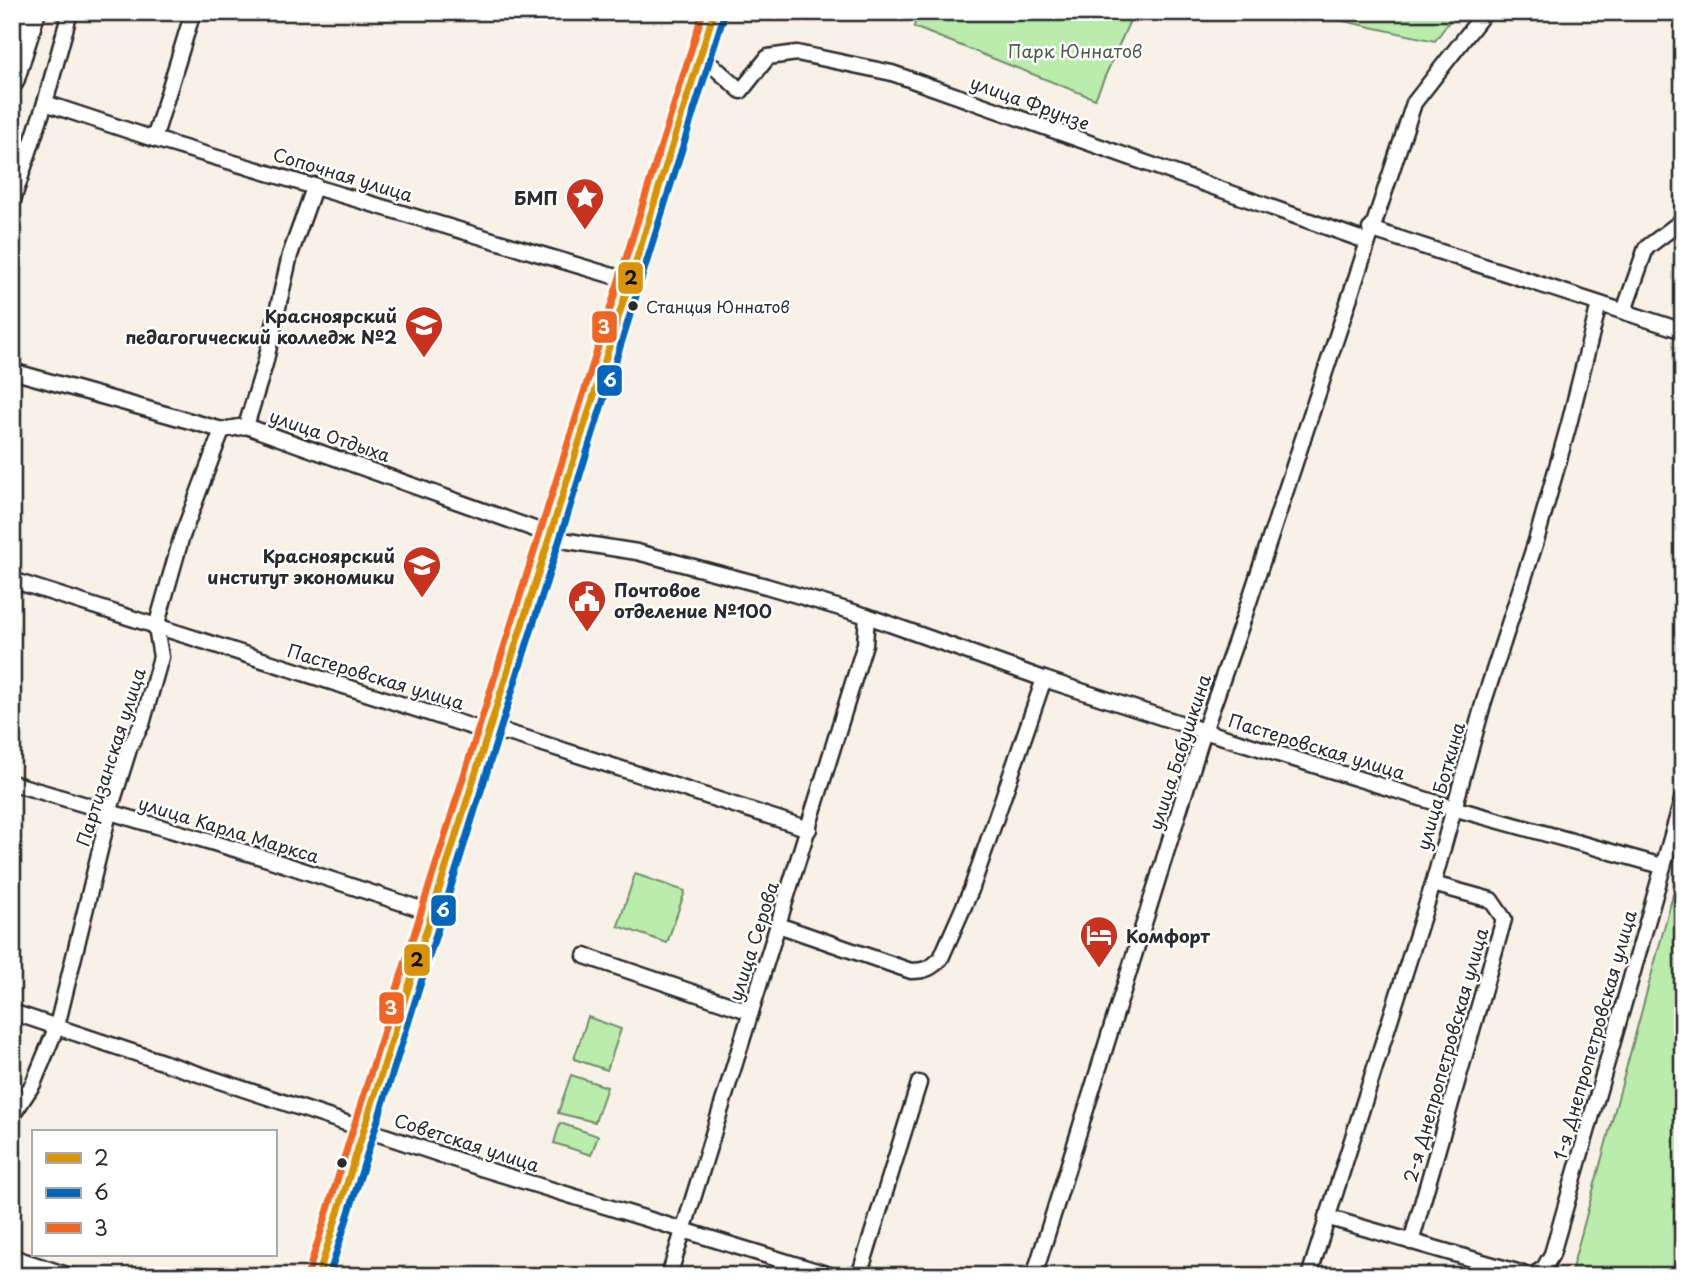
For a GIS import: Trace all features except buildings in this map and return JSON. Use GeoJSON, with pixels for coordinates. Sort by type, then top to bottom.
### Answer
{"type":"FeatureCollection","features":[{"type":"Feature","properties":{"kind":"main road"},"geometry":{"type":"LineString","coordinates":[[12,80],[33,12]]}},
{"type":"Feature","properties":{"kind":"main road"},"geometry":{"type":"LineString","coordinates":[[318,1276],[714,12]]}},
{"type":"Feature","properties":{"kind":"street"},"geometry":{"type":"LineString","coordinates":[[12,203],[45,103],[70,12]]}},
{"type":"Feature","properties":{"kind":"street"},"geometry":{"type":"LineString","coordinates":[[154,139],[193,12]]}},
{"type":"Feature","properties":{"kind":"street","name":"улица Бабушкина"},"geometry":{"type":"LineString","coordinates":[[1034,1276],[1204,732],[1413,103],[1485,12]]}},
{"type":"Feature","properties":{"kind":"street","name":"улица Фрунзе"},"geometry":{"type":"LineString","coordinates":[[701,55],[741,90],[768,57],[797,52],[892,73],[1368,235],[1599,304]]}},
{"type":"Feature","properties":{"kind":"street","name":"Сопочная улица"},"geometry":{"type":"LineString","coordinates":[[45,103],[154,139],[630,281]]}},
{"type":"Feature","properties":{"kind":"street"},"geometry":{"type":"LineString","coordinates":[[12,371],[222,430],[246,426],[265,364],[290,256],[315,185]]}},
{"type":"Feature","properties":{"kind":"street"},"geometry":{"type":"LineString","coordinates":[[1624,311],[1646,248],[1683,220]]}},
{"type":"Feature","properties":{"kind":"street"},"geometry":{"type":"LineString","coordinates":[[1599,304],[1683,331]]}},
{"type":"Feature","properties":{"kind":"street","name":"улица Боткина"},"geometry":{"type":"LineString","coordinates":[[1309,1276],[1433,884],[1452,808],[1536,541],[1599,304]]}},
{"type":"Feature","properties":{"kind":"street","name":"улица Отдыха"},"geometry":{"type":"LineString","coordinates":[[246,426],[550,533]]}},
{"type":"Feature","properties":{"kind":"street","name":"Партизанская улица"},"geometry":{"type":"LineString","coordinates":[[12,1115],[33,1084],[57,1026],[109,813],[130,746],[142,724],[161,657],[156,627],[181,539],[222,430]]}},
{"type":"Feature","properties":{"kind":"street","name":"Пастеровская улица"},"geometry":{"type":"LineString","coordinates":[[550,533],[568,541],[637,552],[867,616],[1204,732],[1452,808],[1662,866]]}},
{"type":"Feature","properties":{"kind":"street","name":"Пастеровская улица"},"geometry":{"type":"LineString","coordinates":[[12,580],[488,732],[508,733],[525,738],[809,829]]}},
{"type":"Feature","properties":{"kind":"street","name":"улица Серова"},"geometry":{"type":"LineString","coordinates":[[669,1276],[865,644],[867,616]]}},
{"type":"Feature","properties":{"kind":"street"},"geometry":{"type":"LineString","coordinates":[[778,925],[911,971],[926,971],[934,965],[941,958],[971,890],[1044,678]]}},
{"type":"Feature","properties":{"kind":"street","name":"улица Карла Маркса"},"geometry":{"type":"LineString","coordinates":[[12,783],[268,859],[433,913]]}},
{"type":"Feature","properties":{"kind":"street","name":"1-я Днепропетровская улица"},"geometry":{"type":"LineString","coordinates":[[1326,1217],[1532,1276],[1544,1268],[1552,1254],[1683,797]]}},
{"type":"Feature","properties":{"kind":"street","name":"2-я Днепропетровская улица"},"geometry":{"type":"LineString","coordinates":[[1410,1242],[1504,919],[1491,900],[1433,884]]}},
{"type":"Feature","properties":{"kind":"street"},"geometry":{"type":"LineString","coordinates":[[585,956],[751,1012]]}},
{"type":"Feature","properties":{"kind":"street","name":"Советская улица"},"geometry":{"type":"LineString","coordinates":[[12,1012],[484,1169],[827,1275]]}},
{"type":"Feature","properties":{"kind":"street"},"geometry":{"type":"LineString","coordinates":[[859,1276],[919,1083]]}},
{"type":"Feature","properties":{"kind":"street"},"geometry":{"type":"LineString","coordinates":[[12,1257],[70,1276]]}},
{"type":"Feature","properties":{"kind":"green space","name":"Парк Юннатов"},"geometry":{"type":"Polygon","coordinates":[[[916,12],[1118,12],[1131,18],[1095,99],[914,27],[916,12]]]}},
{"type":"Feature","properties":{"kind":"green space"},"geometry":{"type":"Polygon","coordinates":[[[1302,12],[1456,12],[1435,41],[1302,12]]]}},
{"type":"Feature","properties":{"kind":"green space"},"geometry":{"type":"Polygon","coordinates":[[[1683,858],[1683,1276],[1570,1276],[1683,858]]]}},
{"type":"Feature","properties":{"kind":"green space"},"geometry":{"type":"Polygon","coordinates":[[[635,874],[685,891],[667,943],[618,926],[635,874]]]}},
{"type":"Feature","properties":{"kind":"green space"},"geometry":{"type":"Polygon","coordinates":[[[588,1017],[621,1029],[607,1070],[574,1059],[588,1017]]]}},
{"type":"Feature","properties":{"kind":"green space"},"geometry":{"type":"Polygon","coordinates":[[[571,1075],[607,1087],[595,1122],[558,1113],[571,1075]]]}},
{"type":"Feature","properties":{"kind":"green space"},"geometry":{"type":"Polygon","coordinates":[[[560,1123],[598,1136],[591,1155],[554,1143],[560,1123]]]}},
{"type":"Feature","properties":{"kind":"transit line","name":"3"},"geometry":{"type":"LineString","coordinates":[[308,1273],[703,12]]}},
{"type":"Feature","properties":{"kind":"transit line","name":"2"},"geometry":{"type":"LineString","coordinates":[[318,1276],[714,12]]}},
{"type":"Feature","properties":{"kind":"transit line","name":"6"},"geometry":{"type":"LineString","coordinates":[[329,1276],[724,15]]}},
{"type":"Feature","properties":{"kind":"place","name":"БМП"},"geometry":{"type":"Point","coordinates":[585,231]}},
{"type":"Feature","properties":{"kind":"place","name":"Станция Юннатов"},"geometry":{"type":"Point","coordinates":[633,306]}},
{"type":"Feature","properties":{"kind":"place","name":"Красноярский педагогический колледж №2"},"geometry":{"type":"Point","coordinates":[424,359]}},
{"type":"Feature","properties":{"kind":"place","name":"Красноярский институт экономики"},"geometry":{"type":"Point","coordinates":[422,599]}},
{"type":"Feature","properties":{"kind":"place","name":"Почтовое отделение №100"},"geometry":{"type":"Point","coordinates":[587,633]}},
{"type":"Feature","properties":{"kind":"place","name":"Комфорт"},"geometry":{"type":"Point","coordinates":[1099,969]}}]}
